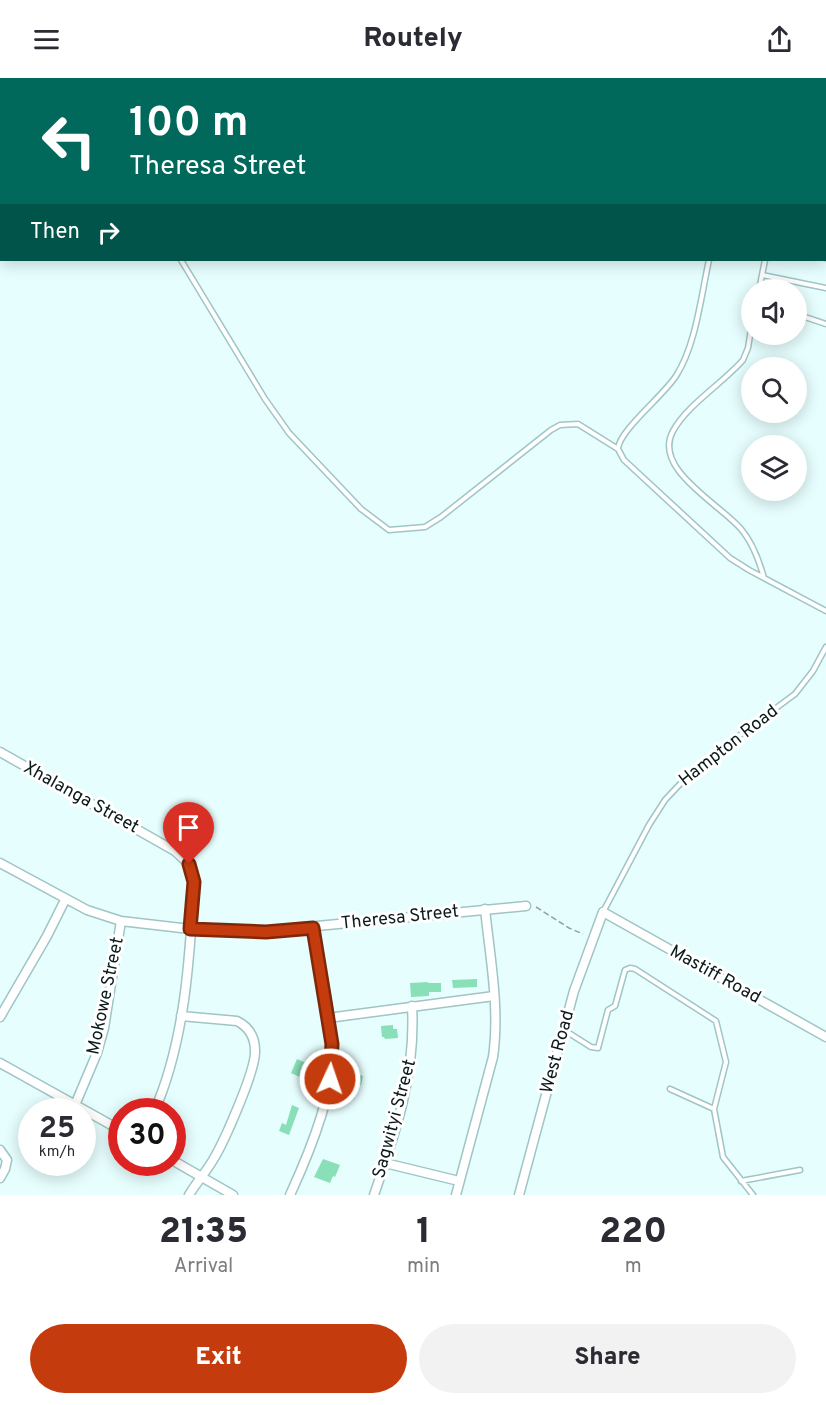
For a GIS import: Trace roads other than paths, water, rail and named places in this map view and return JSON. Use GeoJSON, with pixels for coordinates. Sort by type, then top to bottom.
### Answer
{"type":"FeatureCollection","features":[{"type":"Feature","properties":{"kind":"street","name":"Xhalanga Street"},"geometry":{"type":"LineString","coordinates":[[0,752],[184,857],[193,873],[181,1016],[169,1071],[159,1098]]}},
{"type":"Feature","properties":{"kind":"street","name":"Theresa Street"},"geometry":{"type":"LineString","coordinates":[[1,866],[87,910],[121,921],[190,929],[266,932],[526,906]]}},
{"type":"Feature","properties":{"kind":"street"},"geometry":{"type":"LineString","coordinates":[[0,1017],[65,900]]}},
{"type":"Feature","properties":{"kind":"street"},"geometry":{"type":"LineString","coordinates":[[456,1195],[493,1057],[496,1022],[485,909]]}},
{"type":"Feature","properties":{"kind":"street","name":"West Road"},"geometry":{"type":"LineString","coordinates":[[519,1195],[574,990],[603,912]]}},
{"type":"Feature","properties":{"kind":"street","name":"Mastiff Road"},"geometry":{"type":"LineString","coordinates":[[603,912],[826,1037]]}},
{"type":"Feature","properties":{"kind":"street","name":"Mokowe Street"},"geometry":{"type":"LineString","coordinates":[[78,1098],[97,1053],[104,1028],[121,921]]}},
{"type":"Feature","properties":{"kind":"street"},"geometry":{"type":"LineString","coordinates":[[290,1195],[307,1155],[325,1102],[330,1079],[332,1044],[313,928]]}},
{"type":"Feature","properties":{"kind":"street"},"geometry":{"type":"LineString","coordinates":[[328,1018],[494,996]]}},
{"type":"Feature","properties":{"kind":"street","name":"Sagwityi Street"},"geometry":{"type":"LineString","coordinates":[[374,1195],[410,1070],[413,1048],[412,1006]]}},
{"type":"Feature","properties":{"kind":"street"},"geometry":{"type":"LineString","coordinates":[[181,1016],[237,1021],[244,1024],[249,1030],[255,1050],[250,1073],[219,1148],[189,1195]]}},
{"type":"Feature","properties":{"kind":"street"},"geometry":{"type":"LineString","coordinates":[[0,1064],[62,1098]]}},
{"type":"Feature","properties":{"kind":"street"},"geometry":{"type":"LineString","coordinates":[[0,1150],[7,1160],[0,1178]]}},
{"type":"Feature","properties":{"kind":"street"},"geometry":{"type":"LineString","coordinates":[[385,1163],[459,1182]]}},
{"type":"Feature","properties":{"kind":"street"},"geometry":{"type":"LineString","coordinates":[[186,1168],[233,1195]]}},
{"type":"Feature","properties":{"kind":"lane"},"geometry":{"type":"LineString","coordinates":[[182,261],[265,399],[289,433],[361,509],[389,530],[425,527],[560,425],[578,424],[618,449],[624,460],[730,558],[826,611]]}},
{"type":"Feature","properties":{"kind":"lane"},"geometry":{"type":"LineString","coordinates":[[618,449],[623,436],[676,376],[684,359],[709,261]]}},
{"type":"Feature","properties":{"kind":"lane"},"geometry":{"type":"LineString","coordinates":[[761,279],[765,261]]}},
{"type":"Feature","properties":{"kind":"lane"},"geometry":{"type":"LineString","coordinates":[[762,275],[826,288]]}},
{"type":"Feature","properties":{"kind":"lane"},"geometry":{"type":"LineString","coordinates":[[807,318],[826,324]]}},
{"type":"Feature","properties":{"kind":"lane"},"geometry":{"type":"LineString","coordinates":[[748,345],[743,360],[682,418],[672,432],[668,444],[669,455],[681,475],[730,518],[750,542],[758,556],[765,579]]}},
{"type":"Feature","properties":{"kind":"lane","name":"Hampton Road"},"geometry":{"type":"LineString","coordinates":[[603,912],[649,825],[665,800],[702,763],[795,694],[813,671],[826,647]]}},
{"type":"Feature","properties":{"kind":"lane"},"geometry":{"type":"LineString","coordinates":[[564,1030],[591,1047],[598,1048],[608,1010],[615,1006],[626,970],[630,968],[716,1021],[726,1062],[714,1109],[723,1157],[753,1195]]}},
{"type":"Feature","properties":{"kind":"lane"},"geometry":{"type":"LineString","coordinates":[[670,1089],[714,1109]]}},
{"type":"Feature","properties":{"kind":"lane"},"geometry":{"type":"LineString","coordinates":[[741,1181],[800,1170]]}}]}
